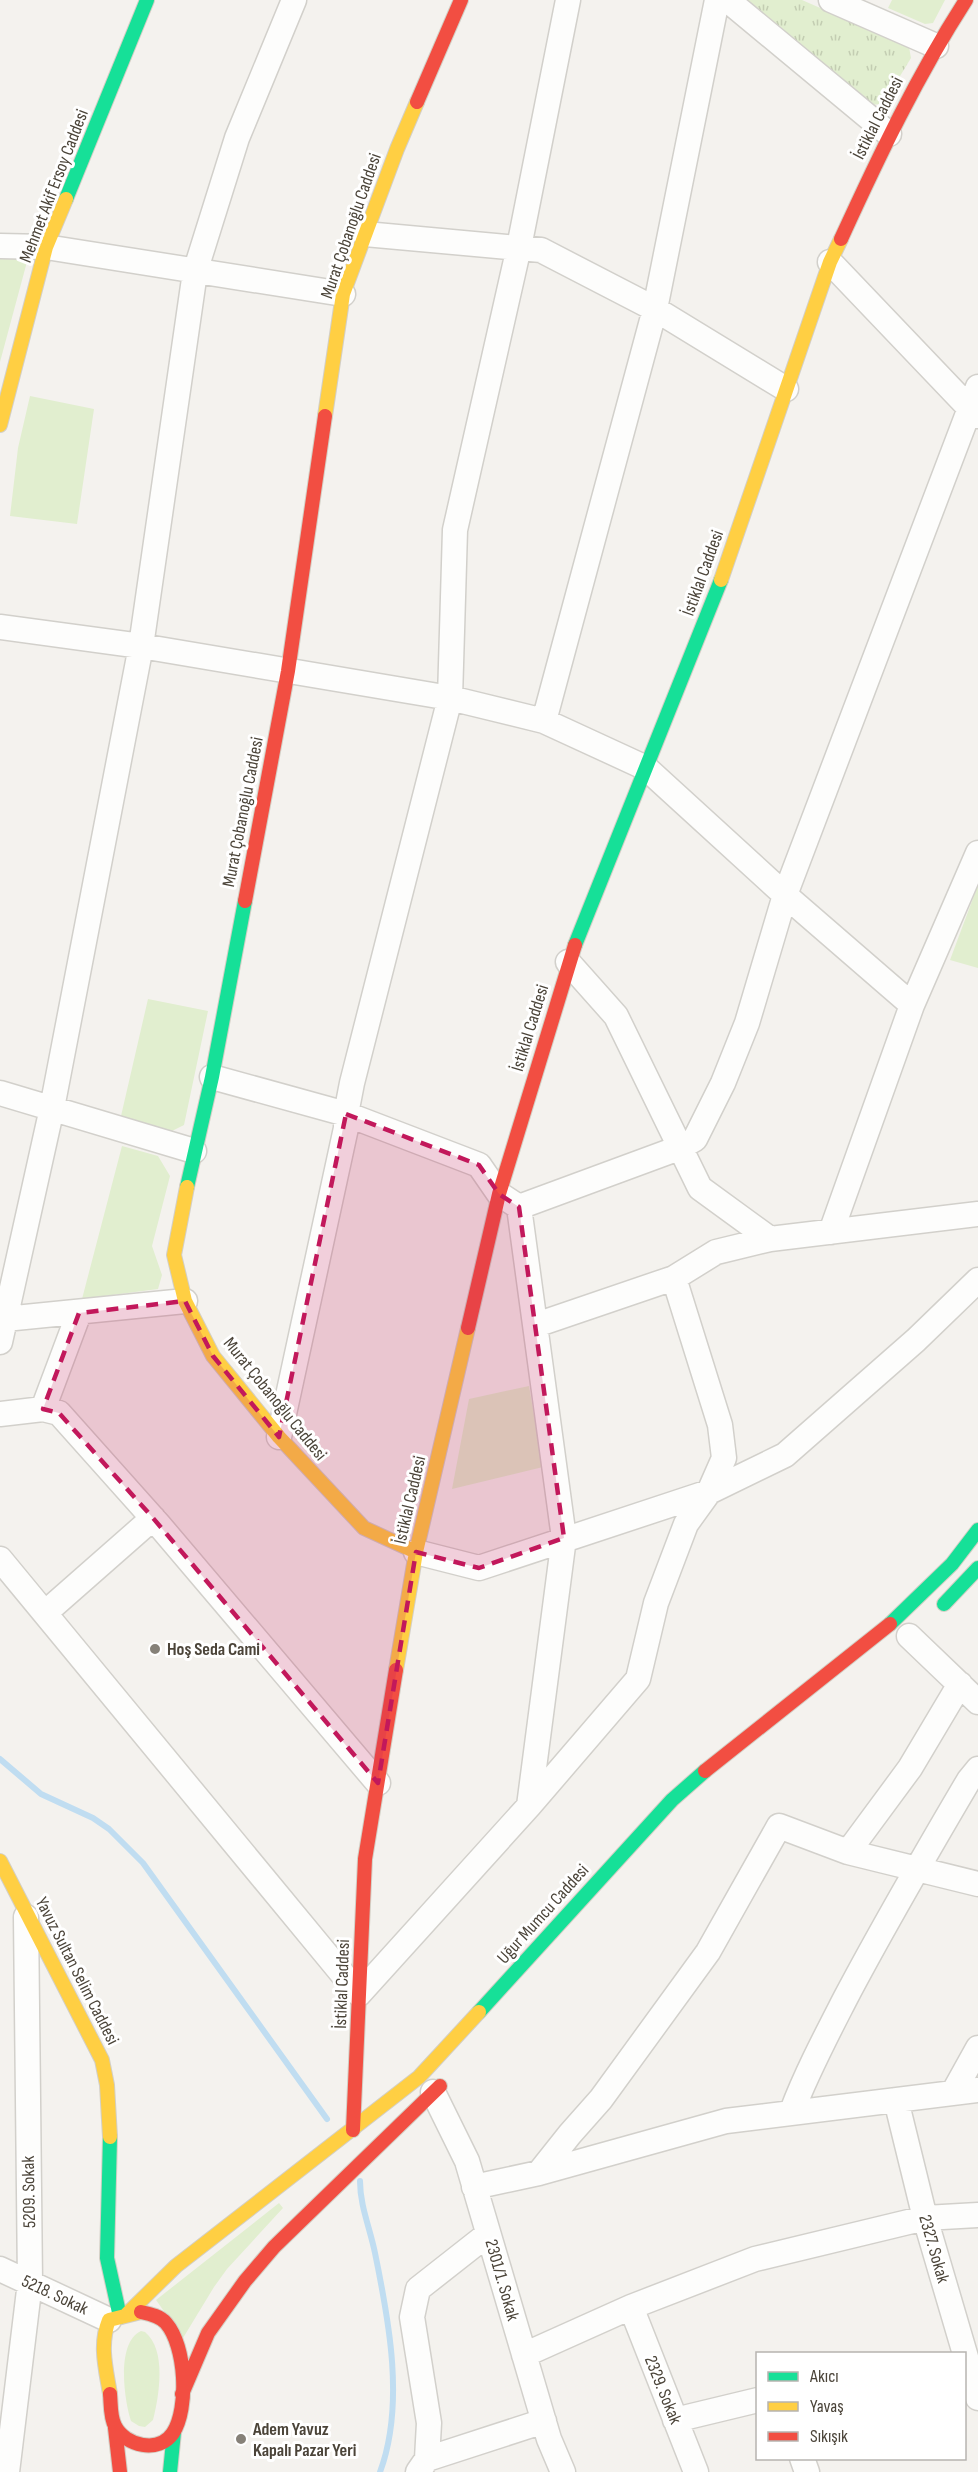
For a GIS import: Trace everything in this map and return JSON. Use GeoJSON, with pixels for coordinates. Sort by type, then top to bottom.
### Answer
{"type":"FeatureCollection","features":[{"type":"Feature","properties":{"kind":"street","name":"Mehmet Akif Ersoy Caddesi"},"geometry":{"type":"LineString","coordinates":[[0,425],[46,247],[147,0]]}},
{"type":"Feature","properties":{"kind":"street"},"geometry":{"type":"LineString","coordinates":[[184,1301],[79,1313],[3,1331],[52,1108],[141,646],[195,272],[237,138],[294,0]]}},
{"type":"Feature","properties":{"kind":"street","name":"Murat Çobanoğlu Caddesi"},"geometry":{"type":"LineString","coordinates":[[416,1552],[364,1528],[279,1437],[213,1356],[184,1301],[174,1255],[194,1151],[212,1077],[288,671],[343,294],[397,149],[461,0]]}},
{"type":"Feature","properties":{"kind":"street"},"geometry":{"type":"LineString","coordinates":[[279,1437],[346,1128],[346,1114],[450,698],[454,530],[519,247],[568,0]]}},
{"type":"Feature","properties":{"kind":"street"},"geometry":{"type":"LineString","coordinates":[[544,722],[655,309],[717,0]]}},
{"type":"Feature","properties":{"kind":"street"},"geometry":{"type":"LineString","coordinates":[[730,0],[889,134]]}},
{"type":"Feature","properties":{"kind":"street"},"geometry":{"type":"LineString","coordinates":[[831,0],[936,46]]}},
{"type":"Feature","properties":{"kind":"street","name":"İstiklal Caddesi"},"geometry":{"type":"LineString","coordinates":[[353,2130],[365,1859],[416,1552],[499,1194],[568,962],[722,577],[830,262],[889,134],[936,46],[966,0]]}},
{"type":"Feature","properties":{"kind":"street"},"geometry":{"type":"LineString","coordinates":[[365,234],[541,250],[655,309],[786,389]]}},
{"type":"Feature","properties":{"kind":"street"},"geometry":{"type":"LineString","coordinates":[[0,246],[46,247],[343,294]]}},
{"type":"Feature","properties":{"kind":"street"},"geometry":{"type":"LineString","coordinates":[[519,1207],[679,1148],[695,1139],[723,1083],[747,1023],[785,895],[975,404],[830,262]]}},
{"type":"Feature","properties":{"kind":"street"},"geometry":{"type":"LineString","coordinates":[[0,627],[141,646],[450,698],[544,722],[646,768],[785,895],[912,1005]]}},
{"type":"Feature","properties":{"kind":"street"},"geometry":{"type":"LineString","coordinates":[[831,1232],[912,1005],[978,853]]}},
{"type":"Feature","properties":{"kind":"street"},"geometry":{"type":"LineString","coordinates":[[568,962],[616,1016],[700,1188],[770,1239]]}},
{"type":"Feature","properties":{"kind":"street"},"geometry":{"type":"LineString","coordinates":[[212,1077],[346,1114],[478,1165],[499,1194],[519,1207],[564,1538],[529,1806]]}},
{"type":"Feature","properties":{"kind":"street"},"geometry":{"type":"LineString","coordinates":[[0,1093],[194,1151]]}},
{"type":"Feature","properties":{"kind":"street"},"geometry":{"type":"LineString","coordinates":[[536,1325],[674,1278],[716,1252],[770,1239],[978,1214]]}},
{"type":"Feature","properties":{"kind":"street"},"geometry":{"type":"LineString","coordinates":[[0,1559],[359,1994],[529,1806],[638,1679],[656,1603],[686,1524],[709,1492],[724,1458],[720,1425],[674,1278]]}},
{"type":"Feature","properties":{"kind":"street"},"geometry":{"type":"LineString","coordinates":[[416,1552],[479,1568],[564,1538],[709,1492],[785,1455],[916,1340],[978,1280]]}},
{"type":"Feature","properties":{"kind":"street"},"geometry":{"type":"LineString","coordinates":[[43,1408],[79,1313]]}},
{"type":"Feature","properties":{"kind":"street"},"geometry":{"type":"LineString","coordinates":[[0,1414],[43,1408],[59,1413],[153,1518],[378,1783]]}},
{"type":"Feature","properties":{"kind":"street"},"geometry":{"type":"LineString","coordinates":[[45,1613],[153,1518]]}},
{"type":"Feature","properties":{"kind":"street","name":"Uğur Mumcu Caddesi"},"geometry":{"type":"LineString","coordinates":[[119,2317],[176,2266],[420,2077],[672,1800],[732,1748],[907,1610],[952,1564],[978,1530]]}},
{"type":"Feature","properties":{"kind":"street"},"geometry":{"type":"LineString","coordinates":[[936,1613],[978,1568]]}},
{"type":"Feature","properties":{"kind":"street"},"geometry":{"type":"LineString","coordinates":[[909,1636],[978,1702]]}},
{"type":"Feature","properties":{"kind":"street"},"geometry":{"type":"LineString","coordinates":[[848,1852],[910,1768],[960,1684]]}},
{"type":"Feature","properties":{"kind":"street"},"geometry":{"type":"LineString","coordinates":[[792,2111],[805,2076],[915,1869],[978,1769]]}},
{"type":"Feature","properties":{"kind":"street"},"geometry":{"type":"LineString","coordinates":[[539,2173],[602,2099],[708,1952],[779,1826],[848,1852],[978,1884]]}},
{"type":"Feature","properties":{"kind":"street","name":"Yavuz Sultan Selim Caddesi"},"geometry":{"type":"LineString","coordinates":[[0,1861],[102,2060],[107,2085],[110,2117],[107,2258],[119,2317],[105,2328],[104,2354],[116,2427],[120,2472]]}},
{"type":"Feature","properties":{"kind":"street","name":"5209. Sokak"},"geometry":{"type":"LineString","coordinates":[[8,2472],[30,2282],[26,1912]]}},
{"type":"Feature","properties":{"kind":"street"},"geometry":{"type":"LineString","coordinates":[[953,2093],[978,2048]]}},
{"type":"Feature","properties":{"kind":"street"},"geometry":{"type":"LineString","coordinates":[[170,2472],[174,2432],[182,2394],[208,2333],[244,2281],[274,2247],[453,2073]]}},
{"type":"Feature","properties":{"kind":"street"},"geometry":{"type":"LineString","coordinates":[[474,2187],[539,2173],[726,2121],[792,2111],[978,2090]]}},
{"type":"Feature","properties":{"kind":"street","name":"2301/1. Sokak"},"geometry":{"type":"LineString","coordinates":[[433,2092],[467,2162],[546,2430],[563,2472]]}},
{"type":"Feature","properties":{"kind":"street","name":"2327. Sokak"},"geometry":{"type":"LineString","coordinates":[[896,2100],[925,2218],[971,2367],[978,2398]]}},
{"type":"Feature","properties":{"kind":"street"},"geometry":{"type":"LineString","coordinates":[[524,2355],[631,2307],[755,2259],[925,2218],[978,2215]]}},
{"type":"Feature","properties":{"kind":"street"},"geometry":{"type":"LineString","coordinates":[[488,2234],[418,2289],[412,2317],[429,2423],[423,2466],[546,2430],[544,2472]]}},
{"type":"Feature","properties":{"kind":"street","name":"5218. Sokak"},"geometry":{"type":"LineString","coordinates":[[0,2269],[119,2317]]}},
{"type":"Feature","properties":{"kind":"street","name":"2329. Sokak"},"geometry":{"type":"LineString","coordinates":[[631,2307],[696,2472]]}},
{"type":"Feature","properties":{"kind":"street"},"geometry":{"type":"LineString","coordinates":[[119,2317],[141,2312],[165,2321],[179,2346],[182,2394]]}},
{"type":"Feature","properties":{"kind":"street"},"geometry":{"type":"LineString","coordinates":[[675,2420],[756,2400]]}},
{"type":"Feature","properties":{"kind":"street"},"geometry":{"type":"LineString","coordinates":[[116,2427],[128,2439],[149,2447],[168,2440],[174,2432]]}},
{"type":"Feature","properties":{"kind":"highlighted area"},"geometry":{"type":"Polygon","coordinates":[[[346,1114],[479,1165],[499,1194],[519,1207],[564,1538],[479,1568],[416,1552],[378,1783],[153,1518],[59,1413],[43,1409],[79,1313],[185,1301],[213,1356],[279,1437],[346,1114]]]}},
{"type":"Feature","properties":{"kind":"green space"},"geometry":{"type":"Polygon","coordinates":[[[744,0],[802,0],[909,47],[911,58],[883,104],[869,105],[744,0]]]}},
{"type":"Feature","properties":{"kind":"green space"},"geometry":{"type":"Polygon","coordinates":[[[892,0],[945,0],[933,23],[925,24],[888,8],[892,0]]]}},
{"type":"Feature","properties":{"kind":"green space"},"geometry":{"type":"Polygon","coordinates":[[[0,258],[28,258],[0,362],[0,258]]]}},
{"type":"Feature","properties":{"kind":"green space"},"geometry":{"type":"Polygon","coordinates":[[[30,396],[94,409],[77,524],[10,516],[18,448],[30,396]]]}},
{"type":"Feature","properties":{"kind":"green space"},"geometry":{"type":"Polygon","coordinates":[[[978,885],[978,968],[950,960],[978,885]]]}},
{"type":"Feature","properties":{"kind":"green space"},"geometry":{"type":"Polygon","coordinates":[[[148,999],[208,1011],[184,1125],[172,1131],[121,1116],[148,999]]]}},
{"type":"Feature","properties":{"kind":"green space"},"geometry":{"type":"Polygon","coordinates":[[[122,1146],[158,1156],[170,1176],[152,1246],[162,1275],[158,1289],[82,1299],[122,1146]]]}},
{"type":"Feature","properties":{"kind":"green space"},"geometry":{"type":"Polygon","coordinates":[[[529,1386],[543,1467],[452,1489],[469,1399],[529,1386]]]}},
{"type":"Feature","properties":{"kind":"green space"},"geometry":{"type":"Polygon","coordinates":[[[279,2203],[283,2208],[227,2269],[183,2338],[156,2300],[279,2203]]]}},
{"type":"Feature","properties":{"kind":"green space"},"geometry":{"type":"Polygon","coordinates":[[[141,2331],[152,2340],[159,2361],[160,2374],[153,2420],[145,2427],[131,2421],[124,2386],[128,2347],[133,2337],[141,2331]]]}},
{"type":"Feature","properties":{"kind":"waterway"},"geometry":{"type":"LineString","coordinates":[[0,1759],[41,1794],[93,1818],[109,1829],[143,1863],[327,2119]]}},
{"type":"Feature","properties":{"kind":"waterway"},"geometry":{"type":"LineString","coordinates":[[360,2181],[385,2306],[392,2363],[392,2419],[388,2446],[380,2472]]}},
{"type":"Feature","properties":{"kind":"traffic: fast"},"geometry":{"type":"LineString","coordinates":[[66,199],[147,0]]}},
{"type":"Feature","properties":{"kind":"traffic: fast"},"geometry":{"type":"LineString","coordinates":[[575,945],[721,580]]}},
{"type":"Feature","properties":{"kind":"traffic: fast"},"geometry":{"type":"LineString","coordinates":[[187,1187],[212,1077],[245,901]]}},
{"type":"Feature","properties":{"kind":"traffic: fast"},"geometry":{"type":"LineString","coordinates":[[890,1624],[952,1564],[978,1530]]}},
{"type":"Feature","properties":{"kind":"traffic: fast"},"geometry":{"type":"LineString","coordinates":[[944,1604],[978,1568]]}},
{"type":"Feature","properties":{"kind":"traffic: fast"},"geometry":{"type":"LineString","coordinates":[[479,2012],[672,1800],[705,1771]]}},
{"type":"Feature","properties":{"kind":"traffic: fast"},"geometry":{"type":"LineString","coordinates":[[110,2137],[107,2258],[120,2317]]}},
{"type":"Feature","properties":{"kind":"traffic: fast"},"geometry":{"type":"LineString","coordinates":[[170,2472],[174,2432]]}},
{"type":"Feature","properties":{"kind":"traffic: slow"},"geometry":{"type":"LineString","coordinates":[[325,416],[343,294],[417,102]]}},
{"type":"Feature","properties":{"kind":"traffic: slow"},"geometry":{"type":"LineString","coordinates":[[0,425],[46,247],[66,199]]}},
{"type":"Feature","properties":{"kind":"traffic: slow"},"geometry":{"type":"LineString","coordinates":[[721,580],[830,262],[841,239]]}},
{"type":"Feature","properties":{"kind":"traffic: slow"},"geometry":{"type":"LineString","coordinates":[[187,1187],[174,1255],[185,1301],[213,1356],[279,1437],[364,1528],[416,1552]]}},
{"type":"Feature","properties":{"kind":"traffic: slow"},"geometry":{"type":"LineString","coordinates":[[396,1670],[416,1552],[468,1328]]}},
{"type":"Feature","properties":{"kind":"traffic: slow"},"geometry":{"type":"LineString","coordinates":[[0,1861],[102,2060],[107,2085],[110,2137]]}},
{"type":"Feature","properties":{"kind":"traffic: slow"},"geometry":{"type":"LineString","coordinates":[[127,2314],[176,2266],[419,2077],[479,2012]]}},
{"type":"Feature","properties":{"kind":"traffic: slow"},"geometry":{"type":"LineString","coordinates":[[110,2394],[104,2348],[109,2320],[141,2312]]}},
{"type":"Feature","properties":{"kind":"traffic: jam"},"geometry":{"type":"LineString","coordinates":[[417,102],[461,0]]}},
{"type":"Feature","properties":{"kind":"traffic: jam"},"geometry":{"type":"LineString","coordinates":[[841,239],[899,117],[966,0]]}},
{"type":"Feature","properties":{"kind":"traffic: jam"},"geometry":{"type":"LineString","coordinates":[[245,901],[288,671],[325,416]]}},
{"type":"Feature","properties":{"kind":"traffic: jam"},"geometry":{"type":"LineString","coordinates":[[468,1328],[499,1194],[575,945]]}},
{"type":"Feature","properties":{"kind":"traffic: jam"},"geometry":{"type":"LineString","coordinates":[[705,1771],[890,1624]]}},
{"type":"Feature","properties":{"kind":"traffic: jam"},"geometry":{"type":"LineString","coordinates":[[353,2130],[365,1859],[396,1670]]}},
{"type":"Feature","properties":{"kind":"traffic: jam"},"geometry":{"type":"LineString","coordinates":[[182,2394],[208,2333],[245,2281],[274,2247],[440,2086]]}},
{"type":"Feature","properties":{"kind":"traffic: jam"},"geometry":{"type":"LineString","coordinates":[[110,2394],[113,2422],[120,2433],[134,2443],[159,2444],[173,2433],[178,2422],[183,2393],[178,2346],[173,2333],[164,2321],[141,2312]]}},
{"type":"Feature","properties":{"kind":"traffic: jam"},"geometry":{"type":"LineString","coordinates":[[115,2428],[120,2472]]}},
{"type":"Feature","properties":{"kind":"place","name":"Hoş Seda Cami"},"geometry":{"type":"Point","coordinates":[155,1649]}},
{"type":"Feature","properties":{"kind":"place","name":"Adem Yavuz Kapalı Pazar Yeri"},"geometry":{"type":"Point","coordinates":[241,2439]}}]}
